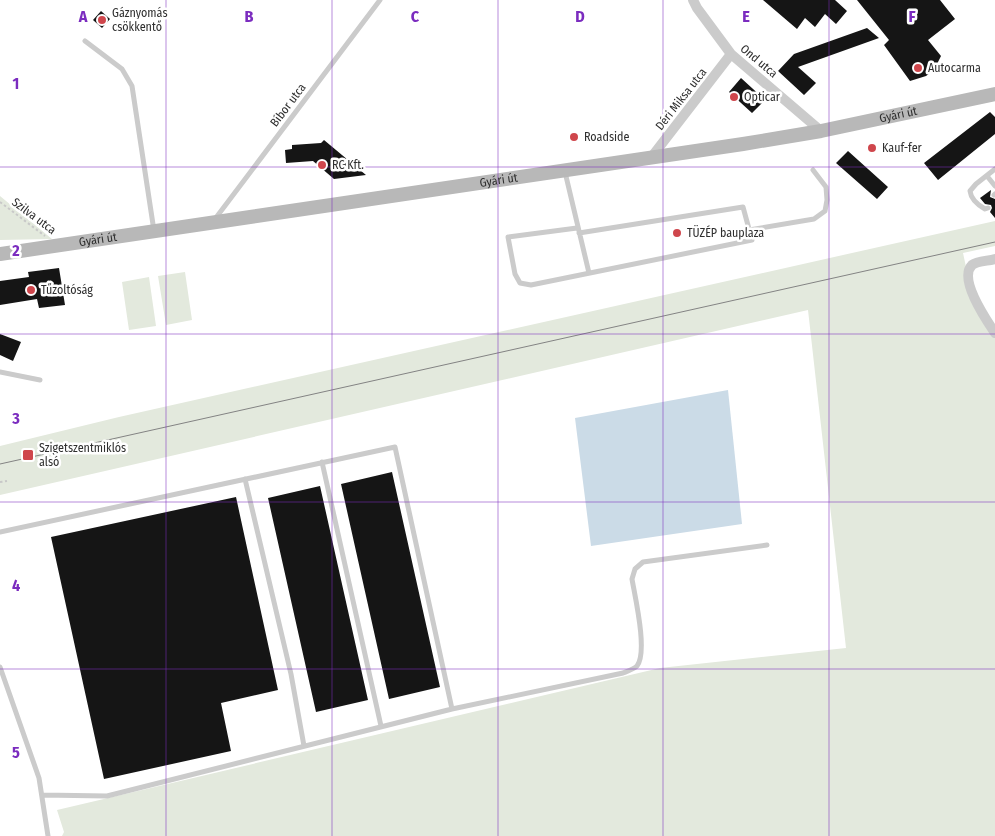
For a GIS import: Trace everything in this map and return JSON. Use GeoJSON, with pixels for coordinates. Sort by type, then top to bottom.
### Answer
{"type":"FeatureCollection","features":[{"type":"Feature","properties":{"kind":"street","name":"Ond utca"},"geometry":{"type":"LineString","coordinates":[[693,0],[731,54],[821,131]]}},
{"type":"Feature","properties":{"kind":"street","name":"Déri Miksa utca"},"geometry":{"type":"LineString","coordinates":[[650,159],[731,54]]}},
{"type":"Feature","properties":{"kind":"street","name":"Gyári út"},"geometry":{"type":"LineString","coordinates":[[0,254],[650,159],[821,131],[995,94]]}},
{"type":"Feature","properties":{"kind":"street"},"geometry":{"type":"LineString","coordinates":[[995,260],[975,264],[969,272],[971,291],[995,333]]}},
{"type":"Feature","properties":{"kind":"lane","name":"Bíbor utca"},"geometry":{"type":"LineString","coordinates":[[213,222],[380,0]]}},
{"type":"Feature","properties":{"kind":"lane"},"geometry":{"type":"LineString","coordinates":[[85,41],[122,69],[132,86],[154,231]]}},
{"type":"Feature","properties":{"kind":"lane"},"geometry":{"type":"LineString","coordinates":[[988,208],[985,209],[976,203],[970,195],[970,191],[995,169]]}},
{"type":"Feature","properties":{"kind":"lane"},"geometry":{"type":"LineString","coordinates":[[749,230],[814,219],[824,211],[827,200],[826,187],[813,170]]}},
{"type":"Feature","properties":{"kind":"lane"},"geometry":{"type":"LineString","coordinates":[[565,172],[589,274]]}},
{"type":"Feature","properties":{"kind":"lane"},"geometry":{"type":"LineString","coordinates":[[987,176],[995,186]]}},
{"type":"Feature","properties":{"kind":"lane"},"geometry":{"type":"LineString","coordinates":[[976,203],[983,203]]}},
{"type":"Feature","properties":{"kind":"lane"},"geometry":{"type":"LineString","coordinates":[[743,207],[749,230],[752,240],[531,285],[520,283],[514,274],[508,237],[578,230],[743,207]]}},
{"type":"Feature","properties":{"kind":"lane"},"geometry":{"type":"LineString","coordinates":[[0,372],[40,380]]}},
{"type":"Feature","properties":{"kind":"lane"},"geometry":{"type":"LineString","coordinates":[[0,532],[395,447],[452,708]]}},
{"type":"Feature","properties":{"kind":"lane"},"geometry":{"type":"LineString","coordinates":[[322,462],[381,726]]}},
{"type":"Feature","properties":{"kind":"lane"},"geometry":{"type":"LineString","coordinates":[[244,479],[291,674],[304,746]]}},
{"type":"Feature","properties":{"kind":"lane"},"geometry":{"type":"LineString","coordinates":[[42,795],[107,796],[452,708],[623,673],[636,667],[642,657],[642,644],[632,579],[635,569],[643,562],[767,545]]}},
{"type":"Feature","properties":{"kind":"lane"},"geometry":{"type":"LineString","coordinates":[[0,667],[39,778],[48,836]]}},
{"type":"Feature","properties":{"kind":"path","name":"Szilva utca"},"geometry":{"type":"LineString","coordinates":[[0,202],[57,245]]}},
{"type":"Feature","properties":{"kind":"path"},"geometry":{"type":"LineString","coordinates":[[0,482],[7,481]]}},
{"type":"Feature","properties":{"kind":"shaded area"},"geometry":{"type":"Polygon","coordinates":[[[0,196],[52,239],[0,240],[0,196]]]}},
{"type":"Feature","properties":{"kind":"shaded area"},"geometry":{"type":"Polygon","coordinates":[[[995,221],[995,246],[963,253],[968,276],[995,337],[995,836],[62,836],[64,832],[57,810],[660,668],[846,648],[808,310],[0,495],[0,446],[119,417],[995,221]]]}},
{"type":"Feature","properties":{"kind":"shaded area"},"geometry":{"type":"Polygon","coordinates":[[[185,272],[192,320],[166,325],[158,276],[185,272]]]}},
{"type":"Feature","properties":{"kind":"shaded area"},"geometry":{"type":"Polygon","coordinates":[[[149,277],[156,326],[129,330],[122,282],[149,277]]]}},
{"type":"Feature","properties":{"kind":"water"},"geometry":{"type":"Polygon","coordinates":[[[728,390],[742,524],[591,546],[575,418],[728,390]]]}},
{"type":"Feature","properties":{"kind":"building"},"geometry":{"type":"Polygon","coordinates":[[[763,0],[835,0],[847,11],[836,24],[825,14],[815,27],[805,18],[797,29],[763,0]]]}},
{"type":"Feature","properties":{"kind":"building"},"geometry":{"type":"Polygon","coordinates":[[[857,0],[940,0],[955,19],[928,40],[941,56],[934,70],[926,76],[910,81],[884,45],[889,40],[857,0]]]}},
{"type":"Feature","properties":{"kind":"building","name":"Gáznyomás csökkentő"},"geometry":{"type":"Polygon","coordinates":[[[101,11],[110,19],[102,28],[93,20],[101,11]]]}},
{"type":"Feature","properties":{"kind":"building"},"geometry":{"type":"Polygon","coordinates":[[[867,28],[879,38],[798,67],[816,83],[804,95],[778,71],[794,54],[867,28]]]}},
{"type":"Feature","properties":{"kind":"building"},"geometry":{"type":"Polygon","coordinates":[[[741,78],[765,100],[752,113],[729,92],[741,78]]]}},
{"type":"Feature","properties":{"kind":"building"},"geometry":{"type":"Polygon","coordinates":[[[990,112],[995,117],[995,134],[938,180],[924,163],[990,112]]]}},
{"type":"Feature","properties":{"kind":"building"},"geometry":{"type":"Polygon","coordinates":[[[324,140],[366,175],[334,179],[313,161],[286,163],[285,150],[292,149],[292,145],[321,143],[324,140]]]}},
{"type":"Feature","properties":{"kind":"building"},"geometry":{"type":"Polygon","coordinates":[[[848,151],[888,187],[877,199],[836,163],[848,151]]]}},
{"type":"Feature","properties":{"kind":"building"},"geometry":{"type":"Polygon","coordinates":[[[991,190],[990,197],[995,199],[995,218],[990,212],[991,205],[985,204],[980,198],[991,190]]]}},
{"type":"Feature","properties":{"kind":"building","name":"Tűzoltóság"},"geometry":{"type":"Polygon","coordinates":[[[59,268],[65,305],[39,308],[37,299],[0,305],[0,281],[29,277],[28,272],[59,268]]]}},
{"type":"Feature","properties":{"kind":"building"},"geometry":{"type":"Polygon","coordinates":[[[0,334],[21,342],[13,361],[0,355],[0,334]]]}},
{"type":"Feature","properties":{"kind":"building"},"geometry":{"type":"Polygon","coordinates":[[[392,472],[440,687],[389,699],[341,484],[392,472]]]}},
{"type":"Feature","properties":{"kind":"building"},"geometry":{"type":"Polygon","coordinates":[[[320,486],[368,700],[316,712],[268,498],[320,486]]]}},
{"type":"Feature","properties":{"kind":"building"},"geometry":{"type":"Polygon","coordinates":[[[236,497],[278,690],[221,703],[231,751],[104,779],[51,537],[236,497]]]}},
{"type":"Feature","properties":{"kind":"tram line"},"geometry":{"type":"LineString","coordinates":[[0,464],[995,242]]}},
{"type":"Feature","properties":{"kind":"place","name":"Gáznyomás csökkentő"},"geometry":{"type":"Point","coordinates":[102,20]}},
{"type":"Feature","properties":{"kind":"place","name":"Autocarma"},"geometry":{"type":"Point","coordinates":[918,68]}},
{"type":"Feature","properties":{"kind":"place","name":"Opticar"},"geometry":{"type":"Point","coordinates":[734,97]}},
{"type":"Feature","properties":{"kind":"place","name":"Roadside"},"geometry":{"type":"Point","coordinates":[574,137]}},
{"type":"Feature","properties":{"kind":"place","name":"Kauf-fer"},"geometry":{"type":"Point","coordinates":[872,148]}},
{"type":"Feature","properties":{"kind":"place","name":"RC Kft."},"geometry":{"type":"Point","coordinates":[322,165]}},
{"type":"Feature","properties":{"kind":"place","name":"TÜZÉP bauplaza"},"geometry":{"type":"Point","coordinates":[677,233]}},
{"type":"Feature","properties":{"kind":"place","name":"Tűzoltóság"},"geometry":{"type":"Point","coordinates":[31,290]}},
{"type":"Feature","properties":{"kind":"place","name":"Szigetszentmiklós alsó"},"geometry":{"type":"Point","coordinates":[28,455]}}]}
